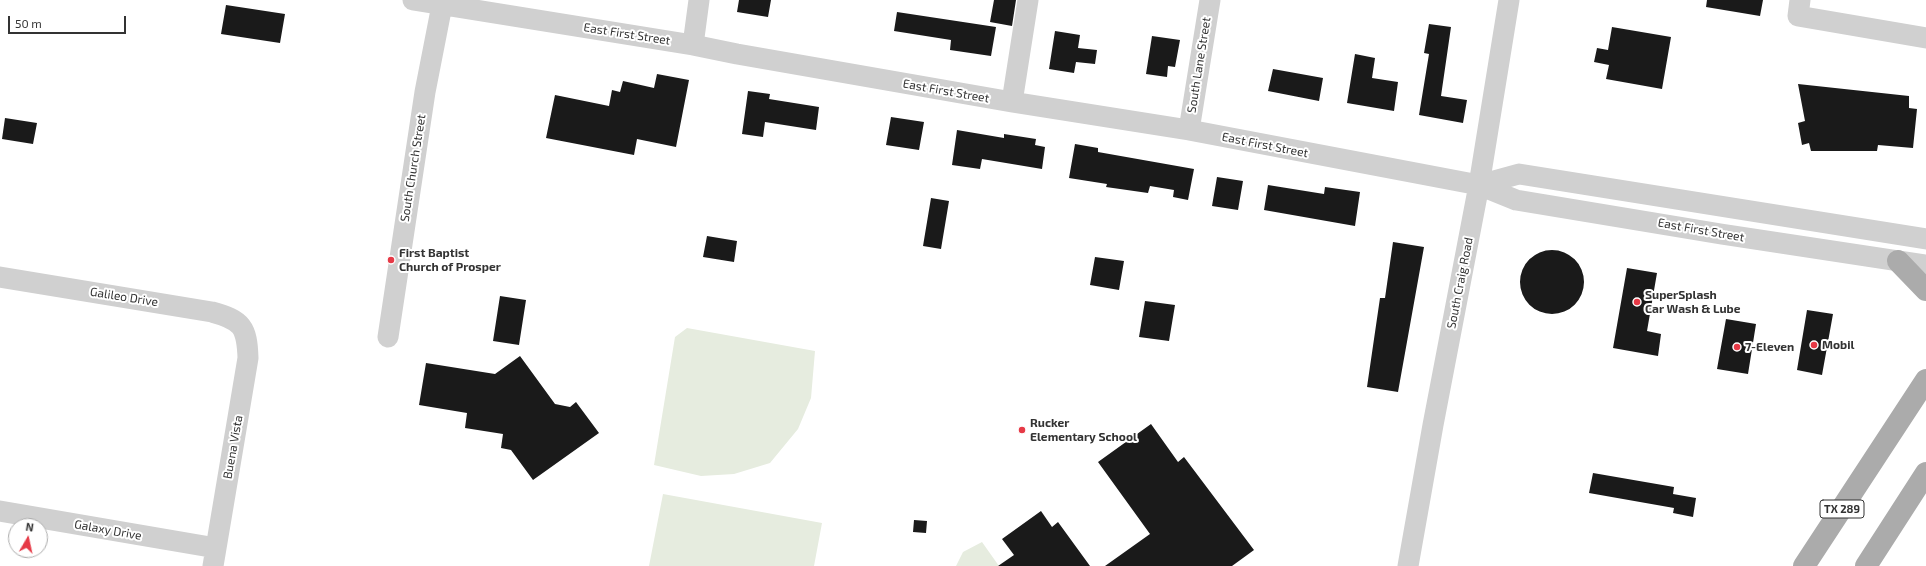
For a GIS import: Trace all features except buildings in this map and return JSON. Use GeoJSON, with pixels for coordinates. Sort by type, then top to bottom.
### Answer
{"type":"FeatureCollection","features":[{"type":"Feature","properties":{"kind":"main road"},"geometry":{"type":"LineString","coordinates":[[1898,261],[1926,290]]}},
{"type":"Feature","properties":{"kind":"main road","name":"TX 289"},"geometry":{"type":"LineString","coordinates":[[1804,566],[1926,380]]}},
{"type":"Feature","properties":{"kind":"main road"},"geometry":{"type":"LineString","coordinates":[[1866,566],[1926,473]]}},
{"type":"Feature","properties":{"kind":"street","name":"East First Street"},"geometry":{"type":"LineString","coordinates":[[412,0],[443,3],[694,45],[737,54],[1012,102],[1189,130],[1479,185],[1516,200],[1721,234],[1926,265]]}},
{"type":"Feature","properties":{"kind":"street"},"geometry":{"type":"LineString","coordinates":[[694,45],[700,0]]}},
{"type":"Feature","properties":{"kind":"street"},"geometry":{"type":"LineString","coordinates":[[1012,102],[1028,0]]}},
{"type":"Feature","properties":{"kind":"street","name":"South Lane Street"},"geometry":{"type":"LineString","coordinates":[[1189,130],[1210,0]]}},
{"type":"Feature","properties":{"kind":"street","name":"South Craig Road"},"geometry":{"type":"LineString","coordinates":[[1408,566],[1433,425],[1479,185],[1509,0]]}},
{"type":"Feature","properties":{"kind":"street"},"geometry":{"type":"LineString","coordinates":[[1800,0],[1798,16],[1926,38]]}},
{"type":"Feature","properties":{"kind":"street","name":"South Church Street"},"geometry":{"type":"LineString","coordinates":[[388,337],[425,92],[443,3]]}},
{"type":"Feature","properties":{"kind":"street","name":"East First Street"},"geometry":{"type":"LineString","coordinates":[[1479,185],[1519,174],[1926,239]]}},
{"type":"Feature","properties":{"kind":"street"},"geometry":{"type":"LineString","coordinates":[[1721,234],[1726,206]]}},
{"type":"Feature","properties":{"kind":"street","name":"Galileo Drive"},"geometry":{"type":"LineString","coordinates":[[0,277],[212,312],[232,317],[243,328]]}},
{"type":"Feature","properties":{"kind":"street","name":"Buena Vista"},"geometry":{"type":"LineString","coordinates":[[214,557],[248,358],[248,340],[243,328]]}},
{"type":"Feature","properties":{"kind":"street","name":"Galaxy Drive"},"geometry":{"type":"LineString","coordinates":[[0,511],[214,557]]}},
{"type":"Feature","properties":{"kind":"shaded area"},"geometry":{"type":"Polygon","coordinates":[[[687,328],[815,351],[811,398],[798,429],[770,463],[734,474],[701,476],[654,465],[675,337],[687,328]]]}},
{"type":"Feature","properties":{"kind":"shaded area"},"geometry":{"type":"Polygon","coordinates":[[[663,494],[822,523],[814,566],[649,566],[663,494]]]}},
{"type":"Feature","properties":{"kind":"shaded area"},"geometry":{"type":"Polygon","coordinates":[[[982,542],[999,566],[956,566],[963,552],[982,542]]]}},
{"type":"Feature","properties":{"kind":"place","name":"First Baptist Church of Prosper"},"geometry":{"type":"Point","coordinates":[391,260]}},
{"type":"Feature","properties":{"kind":"place","name":"SuperSplash Car Wash & Lube"},"geometry":{"type":"Point","coordinates":[1637,302]}},
{"type":"Feature","properties":{"kind":"place","name":"Mobil"},"geometry":{"type":"Point","coordinates":[1814,345]}},
{"type":"Feature","properties":{"kind":"place","name":"7-Eleven"},"geometry":{"type":"Point","coordinates":[1737,347]}},
{"type":"Feature","properties":{"kind":"place","name":"Rucker Elementary School"},"geometry":{"type":"Point","coordinates":[1022,430]}}]}
